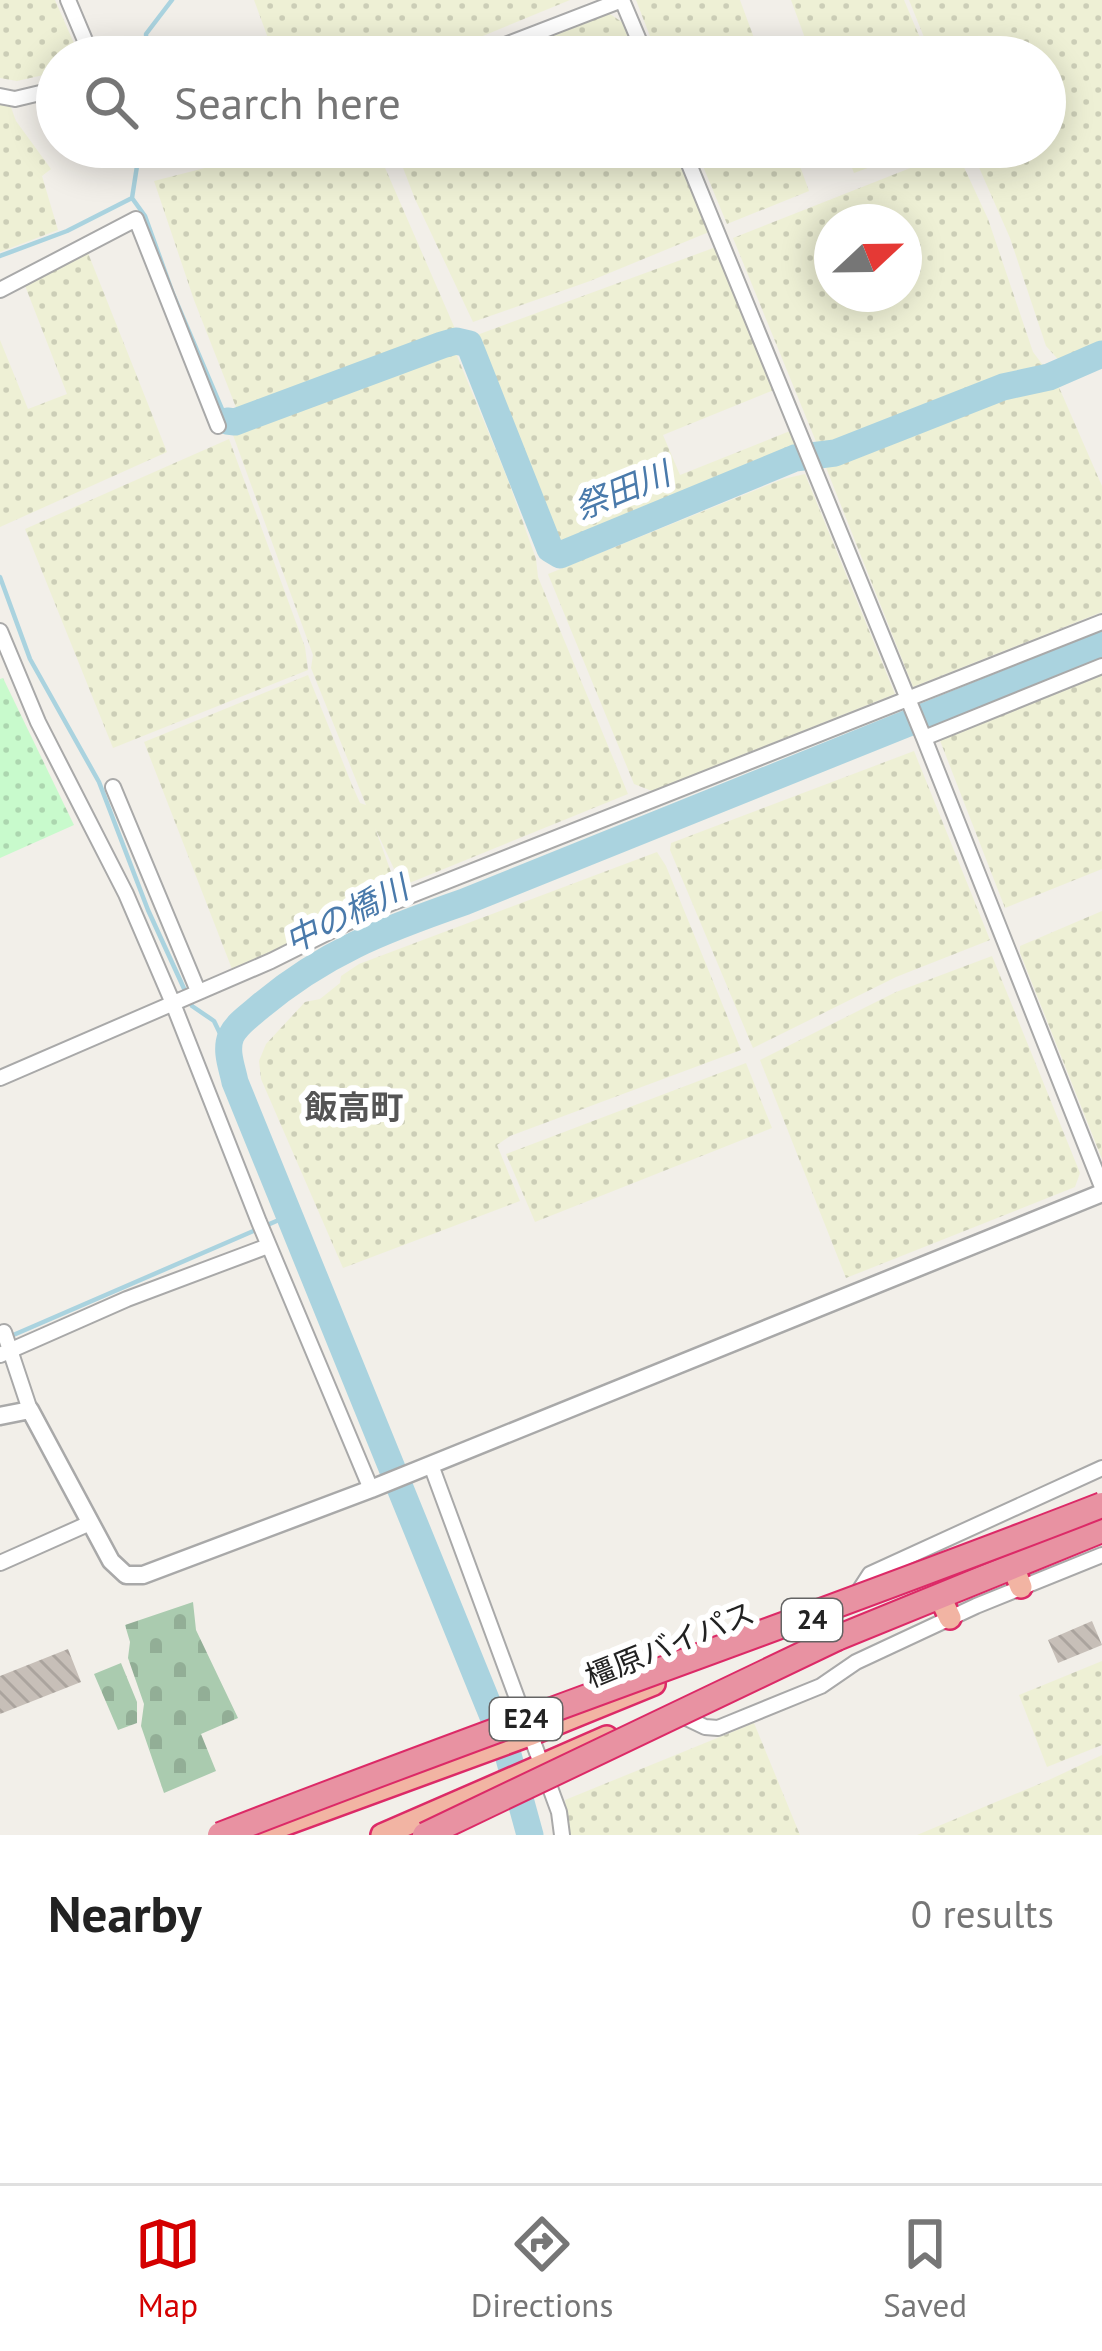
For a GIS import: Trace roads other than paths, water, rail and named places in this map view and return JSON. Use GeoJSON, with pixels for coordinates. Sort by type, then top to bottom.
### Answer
{"type":"FeatureCollection","features":[{"type":"Feature","properties":{"kind":"highway","name":"E24"},"geometry":{"type":"LineString","coordinates":[[220,1835],[842,1607],[1102,1503]]}},
{"type":"Feature","properties":{"kind":"highway","name":"E24"},"geometry":{"type":"LineString","coordinates":[[424,1835],[837,1638],[1102,1532]]}},
{"type":"Feature","properties":{"kind":"highway","name":"橿原バイパス"},"geometry":{"type":"LineString","coordinates":[[382,1835],[671,1710],[945,1609],[1017,1578],[1102,1532]]}},
{"type":"Feature","properties":{"kind":"highway","name":"橿原バイパス"},"geometry":{"type":"LineString","coordinates":[[256,1835],[525,1737],[842,1607]]}},
{"type":"Feature","properties":{"kind":"street"},"geometry":{"type":"LineString","coordinates":[[68,0],[83,36]]}},
{"type":"Feature","properties":{"kind":"street"},"geometry":{"type":"LineString","coordinates":[[529,36],[622,0],[637,36]]}},
{"type":"Feature","properties":{"kind":"street"},"geometry":{"type":"LineString","coordinates":[[0,96],[15,99],[36,94]]}},
{"type":"Feature","properties":{"kind":"street"},"geometry":{"type":"LineString","coordinates":[[267,1242],[6,1346],[30,1410],[111,1561],[126,1575],[143,1575],[380,1486],[1102,1190],[924,736],[691,168]]}},
{"type":"Feature","properties":{"kind":"street"},"geometry":{"type":"LineString","coordinates":[[0,290],[136,220],[218,426]]}},
{"type":"Feature","properties":{"kind":"street"},"geometry":{"type":"LineString","coordinates":[[0,1078],[271,961],[369,912],[1102,622]]}},
{"type":"Feature","properties":{"kind":"street"},"geometry":{"type":"LineString","coordinates":[[0,631],[38,722],[139,889],[186,996],[267,1242],[380,1486]]}},
{"type":"Feature","properties":{"kind":"street"},"geometry":{"type":"LineString","coordinates":[[924,736],[1102,666]]}},
{"type":"Feature","properties":{"kind":"street"},"geometry":{"type":"LineString","coordinates":[[113,787],[139,889],[186,996]]}},
{"type":"Feature","properties":{"kind":"street"},"geometry":{"type":"LineString","coordinates":[[0,1416],[30,1410]]}},
{"type":"Feature","properties":{"kind":"street"},"geometry":{"type":"LineString","coordinates":[[424,1468],[525,1737],[560,1812],[562,1835]]}},
{"type":"Feature","properties":{"kind":"street"},"geometry":{"type":"LineString","coordinates":[[842,1607],[869,1574],[1102,1468]]}},
{"type":"Feature","properties":{"kind":"street"},"geometry":{"type":"LineString","coordinates":[[0,1563],[90,1523]]}},
{"type":"Feature","properties":{"kind":"street"},"geometry":{"type":"LineString","coordinates":[[1017,1578],[1102,1555]]}},
{"type":"Feature","properties":{"kind":"street"},"geometry":{"type":"LineString","coordinates":[[671,1710],[705,1727],[718,1728],[820,1686],[945,1609]]}},
{"type":"Feature","properties":{"kind":"waterway"},"geometry":{"type":"LineString","coordinates":[[146,36],[172,0]]}},
{"type":"Feature","properties":{"kind":"waterway"},"geometry":{"type":"LineString","coordinates":[[137,168],[132,198],[145,216],[227,421]]}},
{"type":"Feature","properties":{"kind":"waterway"},"geometry":{"type":"LineString","coordinates":[[0,256],[67,231],[132,198]]}},
{"type":"Feature","properties":{"kind":"waterway","name":"祭田川"},"geometry":{"type":"LineString","coordinates":[[227,421],[235,422],[442,345],[469,344],[550,549],[560,555],[795,458],[835,453],[1102,354]]}},
{"type":"Feature","properties":{"kind":"waterway"},"geometry":{"type":"LineString","coordinates":[[0,577],[30,659],[99,782],[148,910],[192,1006],[214,1021],[228,1050]]}},
{"type":"Feature","properties":{"kind":"waterway","name":"中の橋川"},"geometry":{"type":"LineString","coordinates":[[530,1835],[507,1751],[235,1082],[231,1036],[282,989],[380,933],[1102,645]]}},
{"type":"Feature","properties":{"kind":"waterway"},"geometry":{"type":"LineString","coordinates":[[11,1336],[288,1216]]}},
{"type":"Feature","properties":{"kind":"district","name":"飯高町"},"geometry":{"type":"Point","coordinates":[354,1107]}}]}
